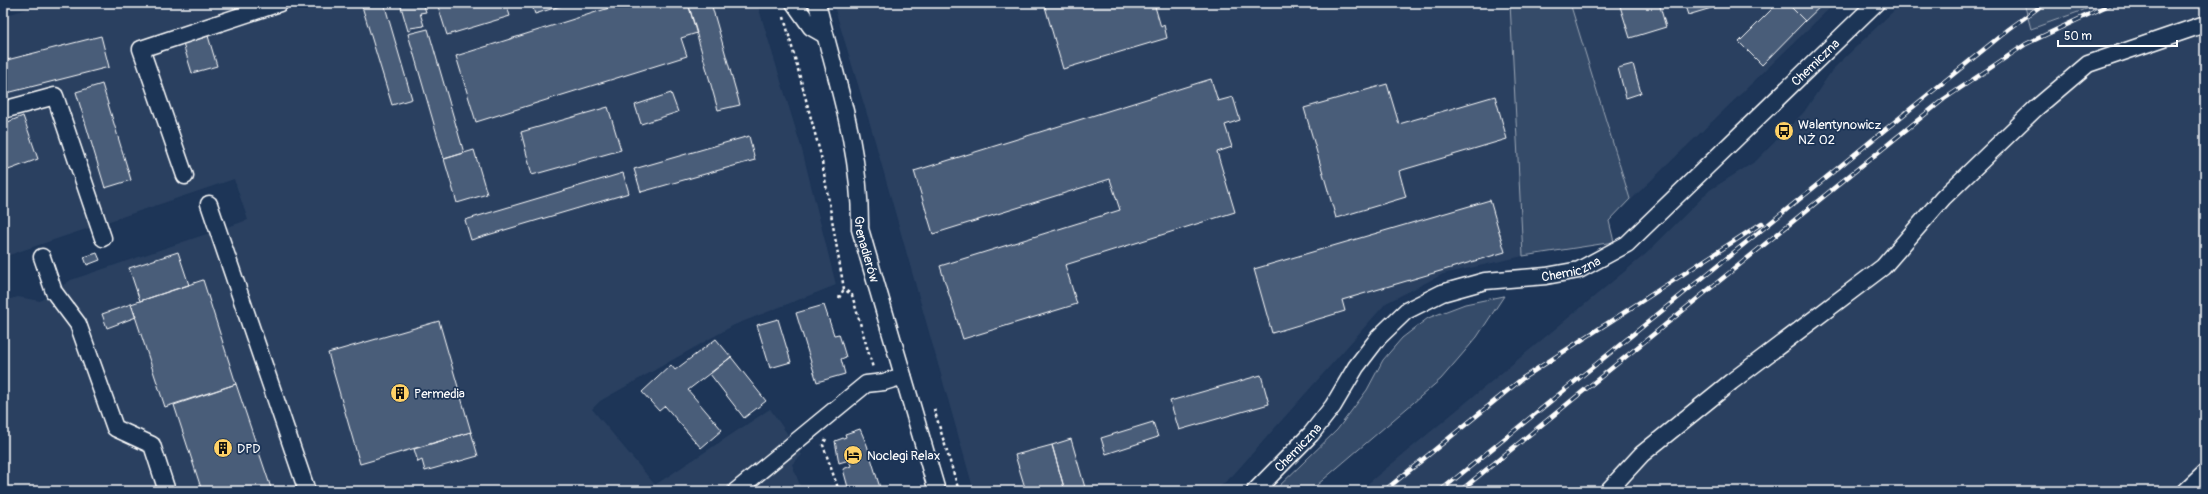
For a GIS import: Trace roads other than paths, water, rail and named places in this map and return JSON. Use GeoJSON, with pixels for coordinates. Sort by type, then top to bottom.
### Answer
{"type":"FeatureCollection","features":[{"type":"Feature","properties":{"kind":"street"},"geometry":{"type":"LineString","coordinates":[[185,176],[141,49],[280,3]]}},
{"type":"Feature","properties":{"kind":"street","name":"Grenadierów"},"geometry":{"type":"LineString","coordinates":[[817,3],[850,123],[861,196],[860,229],[937,491]]}},
{"type":"Feature","properties":{"kind":"street","name":"Chemiczna"},"geometry":{"type":"LineString","coordinates":[[1255,491],[1312,434],[1334,406],[1356,367],[1379,337],[1406,311],[1442,293],[1485,281],[1546,276],[1579,270],[1627,244],[1876,3]]}},
{"type":"Feature","properties":{"kind":"street"},"geometry":{"type":"LineString","coordinates":[[788,8],[811,27],[825,35]]}},
{"type":"Feature","properties":{"kind":"street"},"geometry":{"type":"LineString","coordinates":[[1608,491],[1642,454],[1731,382],[1883,267],[1943,198],[2035,109],[2088,64],[2202,25]]}},
{"type":"Feature","properties":{"kind":"street"},"geometry":{"type":"LineString","coordinates":[[3,110],[55,96],[103,238]]}},
{"type":"Feature","properties":{"kind":"street"},"geometry":{"type":"LineString","coordinates":[[209,204],[307,491]]}},
{"type":"Feature","properties":{"kind":"street"},"geometry":{"type":"LineString","coordinates":[[42,257],[54,292],[78,324],[115,428],[152,445],[167,491]]}},
{"type":"Feature","properties":{"kind":"street"},"geometry":{"type":"LineString","coordinates":[[736,491],[866,384],[884,382],[903,376]]}},
{"type":"Feature","properties":{"kind":"street"},"geometry":{"type":"LineString","coordinates":[[2186,491],[2205,473]]}},
{"type":"Feature","properties":{"kind":"railway"},"geometry":{"type":"LineString","coordinates":[[1440,491],[2009,29],[2045,3]]}},
{"type":"Feature","properties":{"kind":"railway"},"geometry":{"type":"LineString","coordinates":[[1460,491],[1944,99],[2026,44],[2113,3]]}},
{"type":"Feature","properties":{"kind":"railway"},"geometry":{"type":"LineString","coordinates":[[1384,491],[1523,378],[1762,223]]}},
{"type":"Feature","properties":{"kind":"place","name":"Walentynowicz NŻ 02"},"geometry":{"type":"Point","coordinates":[1784,131]}},
{"type":"Feature","properties":{"kind":"place","name":"Permedia"},"geometry":{"type":"Point","coordinates":[400,393]}},
{"type":"Feature","properties":{"kind":"place","name":"DPD"},"geometry":{"type":"Point","coordinates":[223,448]}},
{"type":"Feature","properties":{"kind":"place","name":"Noclegi Relax"},"geometry":{"type":"Point","coordinates":[853,455]}}]}
